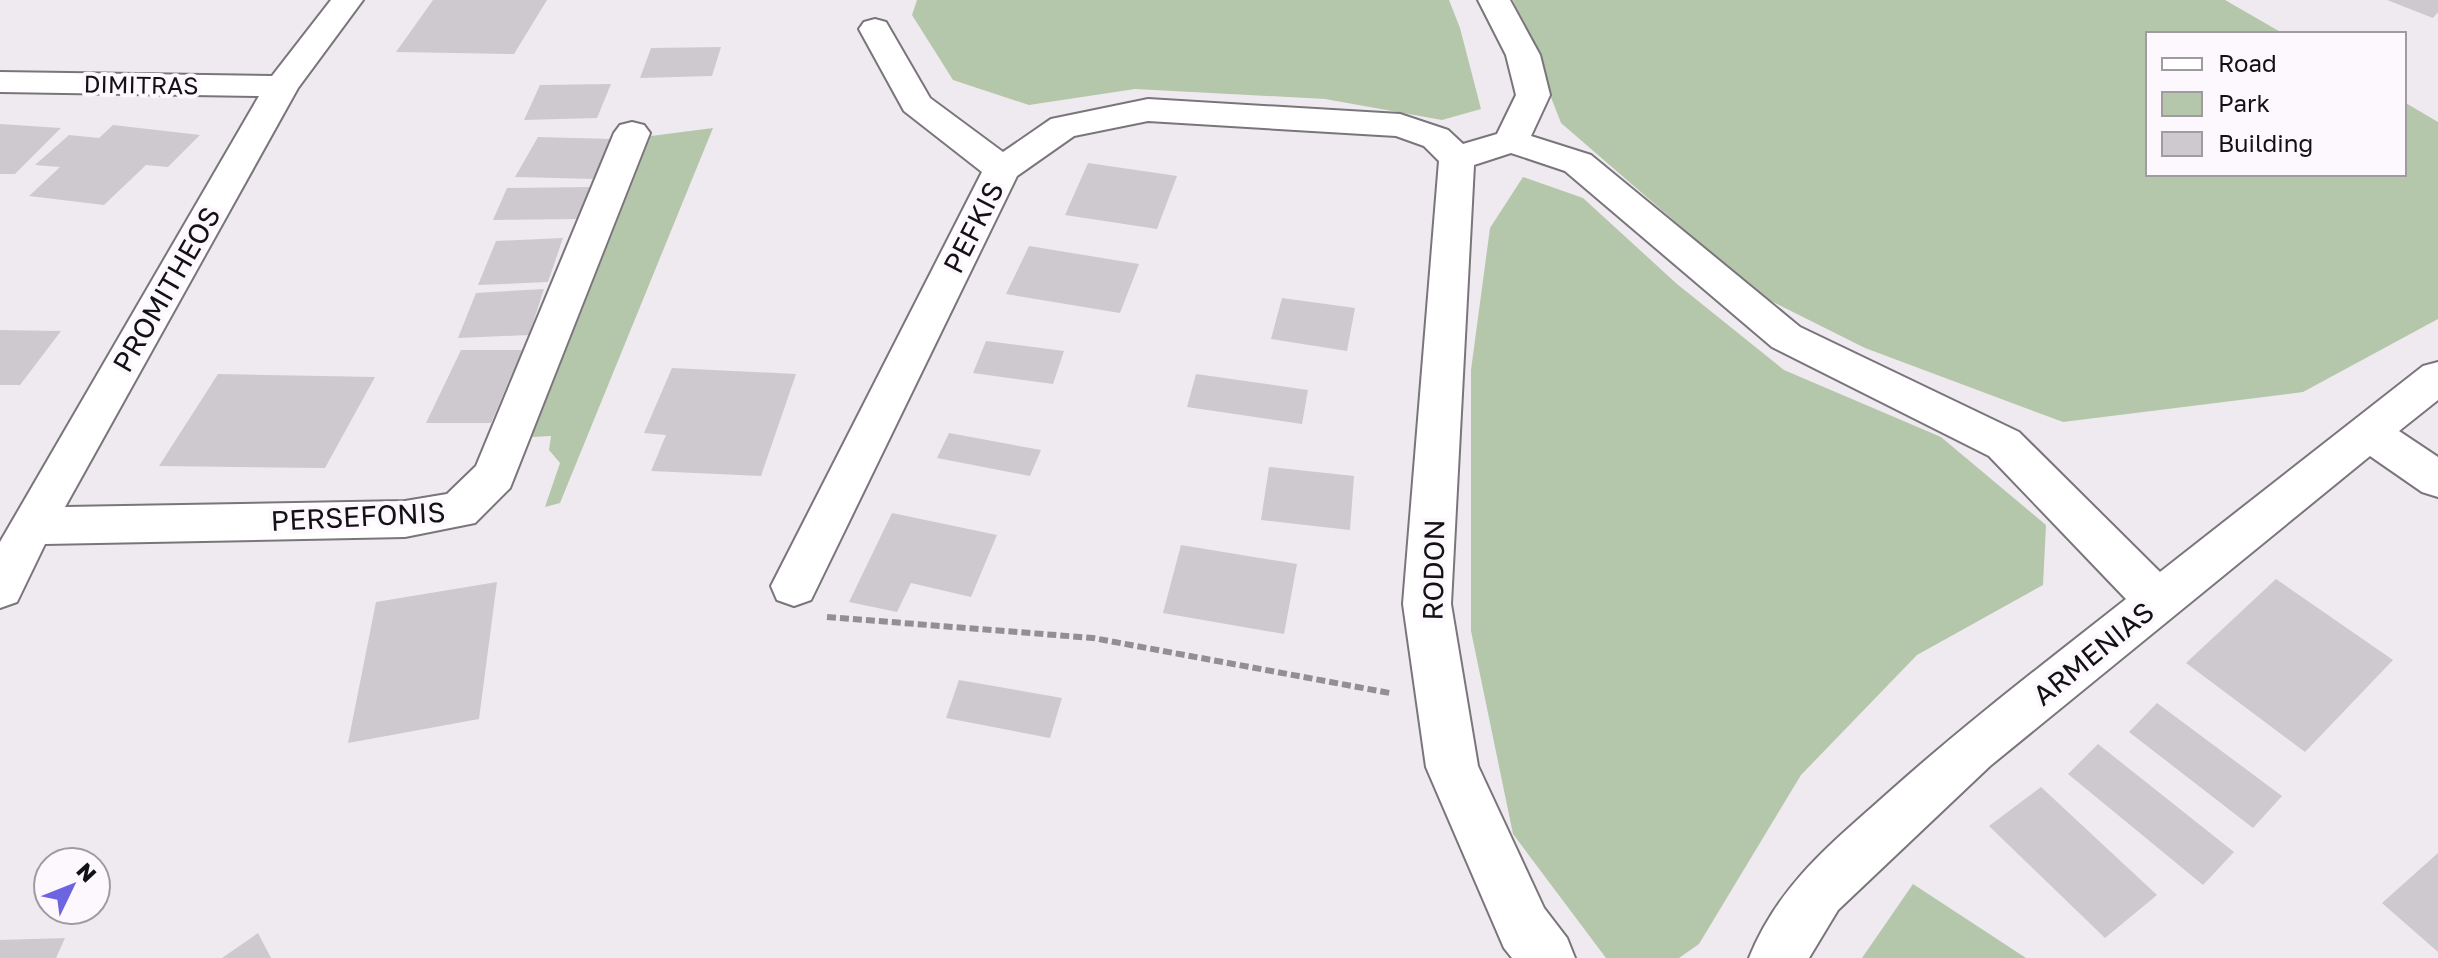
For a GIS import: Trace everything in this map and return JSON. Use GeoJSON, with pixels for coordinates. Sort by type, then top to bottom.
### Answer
{"type":"FeatureCollection","features":[{"type":"Feature","properties":{"kind":"street","name":"PROMITHEOS"},"geometry":{"type":"LineString","coordinates":[[0,588],[31,526],[282,86],[347,0]]}},
{"type":"Feature","properties":{"kind":"street"},"geometry":{"type":"LineString","coordinates":[[1494,0],[1523,55],[1533,95],[1511,141]]}},
{"type":"Feature","properties":{"kind":"street"},"geometry":{"type":"LineString","coordinates":[[875,29],[916,104],[1002,169]]}},
{"type":"Feature","properties":{"kind":"street","name":"DIMITRAS"},"geometry":{"type":"LineString","coordinates":[[0,82],[282,86]]}},
{"type":"Feature","properties":{"kind":"street","name":"PEFKIS"},"geometry":{"type":"LineString","coordinates":[[794,586],[1002,169],[1063,127],[1148,110],[1400,125],[1436,138],[1457,158]]}},
{"type":"Feature","properties":{"kind":"street","name":"PERSEFONIS"},"geometry":{"type":"LineString","coordinates":[[31,526],[405,519],[459,510],[494,476],[632,133]]}},
{"type":"Feature","properties":{"kind":"street"},"geometry":{"type":"LineString","coordinates":[[1457,158],[1511,141],[1578,163],[1786,337],[2004,444],[2158,601]]}},
{"type":"Feature","properties":{"kind":"street","name":"RODON"},"geometry":{"type":"LineString","coordinates":[[1457,158],[1427,604],[1452,767],[1524,928],[1547,958]]}},
{"type":"Feature","properties":{"kind":"street","name":"ARMENIAS"},"geometry":{"type":"LineString","coordinates":[[1777,958],[1819,891],[1972,750],[2438,377]]}},
{"type":"Feature","properties":{"kind":"street"},"geometry":{"type":"LineString","coordinates":[[2369,433],[2438,480]]}},
{"type":"Feature","properties":{"kind":"path"},"geometry":{"type":"LineString","coordinates":[[794,586],[830,620],[1093,638],[1442,702]]}},
{"type":"Feature","properties":{"kind":"green space"},"geometry":{"type":"Polygon","coordinates":[[[917,0],[1449,0],[1460,28],[1481,109],[1442,120],[1325,99],[1135,89],[1029,105],[953,80],[912,15],[917,0]]]}},
{"type":"Feature","properties":{"kind":"green space"},"geometry":{"type":"Polygon","coordinates":[[[1513,0],[2225,0],[2281,32],[2146,32],[2146,176],[2406,176],[2406,103],[2438,122],[2438,319],[2303,392],[2063,422],[1865,348],[1761,296],[1561,123],[1513,0]]]}},
{"type":"Feature","properties":{"kind":"green space"},"geometry":{"type":"Polygon","coordinates":[[[713,128],[560,503],[545,507],[560,463],[549,450],[551,436],[532,437],[651,136],[713,128]]]}},
{"type":"Feature","properties":{"kind":"green space"},"geometry":{"type":"Polygon","coordinates":[[[1523,177],[1583,198],[1677,284],[1784,370],[1941,437],[2046,525],[2043,585],[1917,655],[1801,775],[1699,944],[1679,958],[1606,958],[1513,834],[1471,631],[1471,370],[1490,228],[1523,177]]]}},
{"type":"Feature","properties":{"kind":"green space"},"geometry":{"type":"Polygon","coordinates":[[[1913,884],[2026,958],[1862,958],[1913,884]]]}},
{"type":"Feature","properties":{"kind":"building"},"geometry":{"type":"Polygon","coordinates":[[[433,0],[547,0],[514,54],[396,52],[433,0]]]}},
{"type":"Feature","properties":{"kind":"building"},"geometry":{"type":"Polygon","coordinates":[[[2387,0],[2438,0],[2438,12],[2433,18],[2387,0]]]}},
{"type":"Feature","properties":{"kind":"building"},"geometry":{"type":"Polygon","coordinates":[[[721,47],[712,76],[640,78],[651,48],[721,47]]]}},
{"type":"Feature","properties":{"kind":"building"},"geometry":{"type":"Polygon","coordinates":[[[611,84],[597,118],[524,120],[540,85],[611,84]]]}},
{"type":"Feature","properties":{"kind":"building"},"geometry":{"type":"Polygon","coordinates":[[[0,124],[61,128],[15,174],[0,174],[0,124]]]}},
{"type":"Feature","properties":{"kind":"building"},"geometry":{"type":"Polygon","coordinates":[[[113,125],[200,135],[168,167],[146,165],[104,205],[29,196],[60,167],[35,165],[69,135],[99,138],[113,125]]]}},
{"type":"Feature","properties":{"kind":"building"},"geometry":{"type":"Polygon","coordinates":[[[538,137],[614,139],[595,179],[515,177],[538,137]]]}},
{"type":"Feature","properties":{"kind":"building"},"geometry":{"type":"Polygon","coordinates":[[[1088,163],[1177,176],[1157,229],[1065,215],[1088,163]]]}},
{"type":"Feature","properties":{"kind":"building"},"geometry":{"type":"Polygon","coordinates":[[[592,187],[579,219],[493,220],[507,188],[592,187]]]}},
{"type":"Feature","properties":{"kind":"building"},"geometry":{"type":"Polygon","coordinates":[[[563,238],[548,282],[478,285],[496,241],[563,238]]]}},
{"type":"Feature","properties":{"kind":"building"},"geometry":{"type":"Polygon","coordinates":[[[1029,246],[1139,264],[1120,313],[1006,294],[1029,246]]]}},
{"type":"Feature","properties":{"kind":"building"},"geometry":{"type":"Polygon","coordinates":[[[544,289],[529,335],[458,338],[476,293],[544,289]]]}},
{"type":"Feature","properties":{"kind":"building"},"geometry":{"type":"Polygon","coordinates":[[[1282,298],[1355,308],[1347,351],[1271,339],[1282,298]]]}},
{"type":"Feature","properties":{"kind":"building"},"geometry":{"type":"Polygon","coordinates":[[[0,330],[61,331],[20,385],[0,385],[0,330]]]}},
{"type":"Feature","properties":{"kind":"building"},"geometry":{"type":"Polygon","coordinates":[[[986,341],[1064,351],[1053,384],[973,373],[986,341]]]}},
{"type":"Feature","properties":{"kind":"building"},"geometry":{"type":"Polygon","coordinates":[[[461,350],[522,350],[491,423],[426,423],[461,350]]]}},
{"type":"Feature","properties":{"kind":"building"},"geometry":{"type":"Polygon","coordinates":[[[672,368],[796,374],[761,476],[651,471],[666,435],[644,433],[672,368]]]}},
{"type":"Feature","properties":{"kind":"building"},"geometry":{"type":"Polygon","coordinates":[[[218,374],[375,377],[325,468],[159,466],[218,374]]]}},
{"type":"Feature","properties":{"kind":"building"},"geometry":{"type":"Polygon","coordinates":[[[1196,374],[1308,390],[1302,424],[1187,407],[1196,374]]]}},
{"type":"Feature","properties":{"kind":"building"},"geometry":{"type":"Polygon","coordinates":[[[949,433],[1041,450],[1030,476],[937,458],[949,433]]]}},
{"type":"Feature","properties":{"kind":"building"},"geometry":{"type":"Polygon","coordinates":[[[1269,467],[1354,476],[1350,530],[1261,520],[1269,467]]]}},
{"type":"Feature","properties":{"kind":"building"},"geometry":{"type":"Polygon","coordinates":[[[892,513],[997,535],[971,597],[911,583],[897,612],[849,602],[892,513]]]}},
{"type":"Feature","properties":{"kind":"building"},"geometry":{"type":"Polygon","coordinates":[[[1181,545],[1297,564],[1284,634],[1163,613],[1181,545]]]}},
{"type":"Feature","properties":{"kind":"building"},"geometry":{"type":"Polygon","coordinates":[[[2276,579],[2393,660],[2305,752],[2186,663],[2276,579]]]}},
{"type":"Feature","properties":{"kind":"building"},"geometry":{"type":"Polygon","coordinates":[[[497,582],[479,719],[348,743],[376,602],[497,582]]]}},
{"type":"Feature","properties":{"kind":"building"},"geometry":{"type":"Polygon","coordinates":[[[959,680],[1062,698],[1050,738],[946,718],[959,680]]]}},
{"type":"Feature","properties":{"kind":"building"},"geometry":{"type":"Polygon","coordinates":[[[2157,703],[2282,796],[2253,828],[2129,732],[2157,703]]]}},
{"type":"Feature","properties":{"kind":"building"},"geometry":{"type":"Polygon","coordinates":[[[2098,744],[2234,852],[2203,885],[2068,774],[2098,744]]]}},
{"type":"Feature","properties":{"kind":"building"},"geometry":{"type":"Polygon","coordinates":[[[2041,787],[2157,895],[2105,938],[1989,826],[2041,787]]]}},
{"type":"Feature","properties":{"kind":"building"},"geometry":{"type":"Polygon","coordinates":[[[2438,853],[2438,952],[2382,903],[2438,853]]]}},
{"type":"Feature","properties":{"kind":"building"},"geometry":{"type":"Polygon","coordinates":[[[258,933],[271,958],[222,958],[258,933]]]}},
{"type":"Feature","properties":{"kind":"building"},"geometry":{"type":"Polygon","coordinates":[[[65,938],[56,958],[0,958],[0,940],[65,938]]]}}]}
